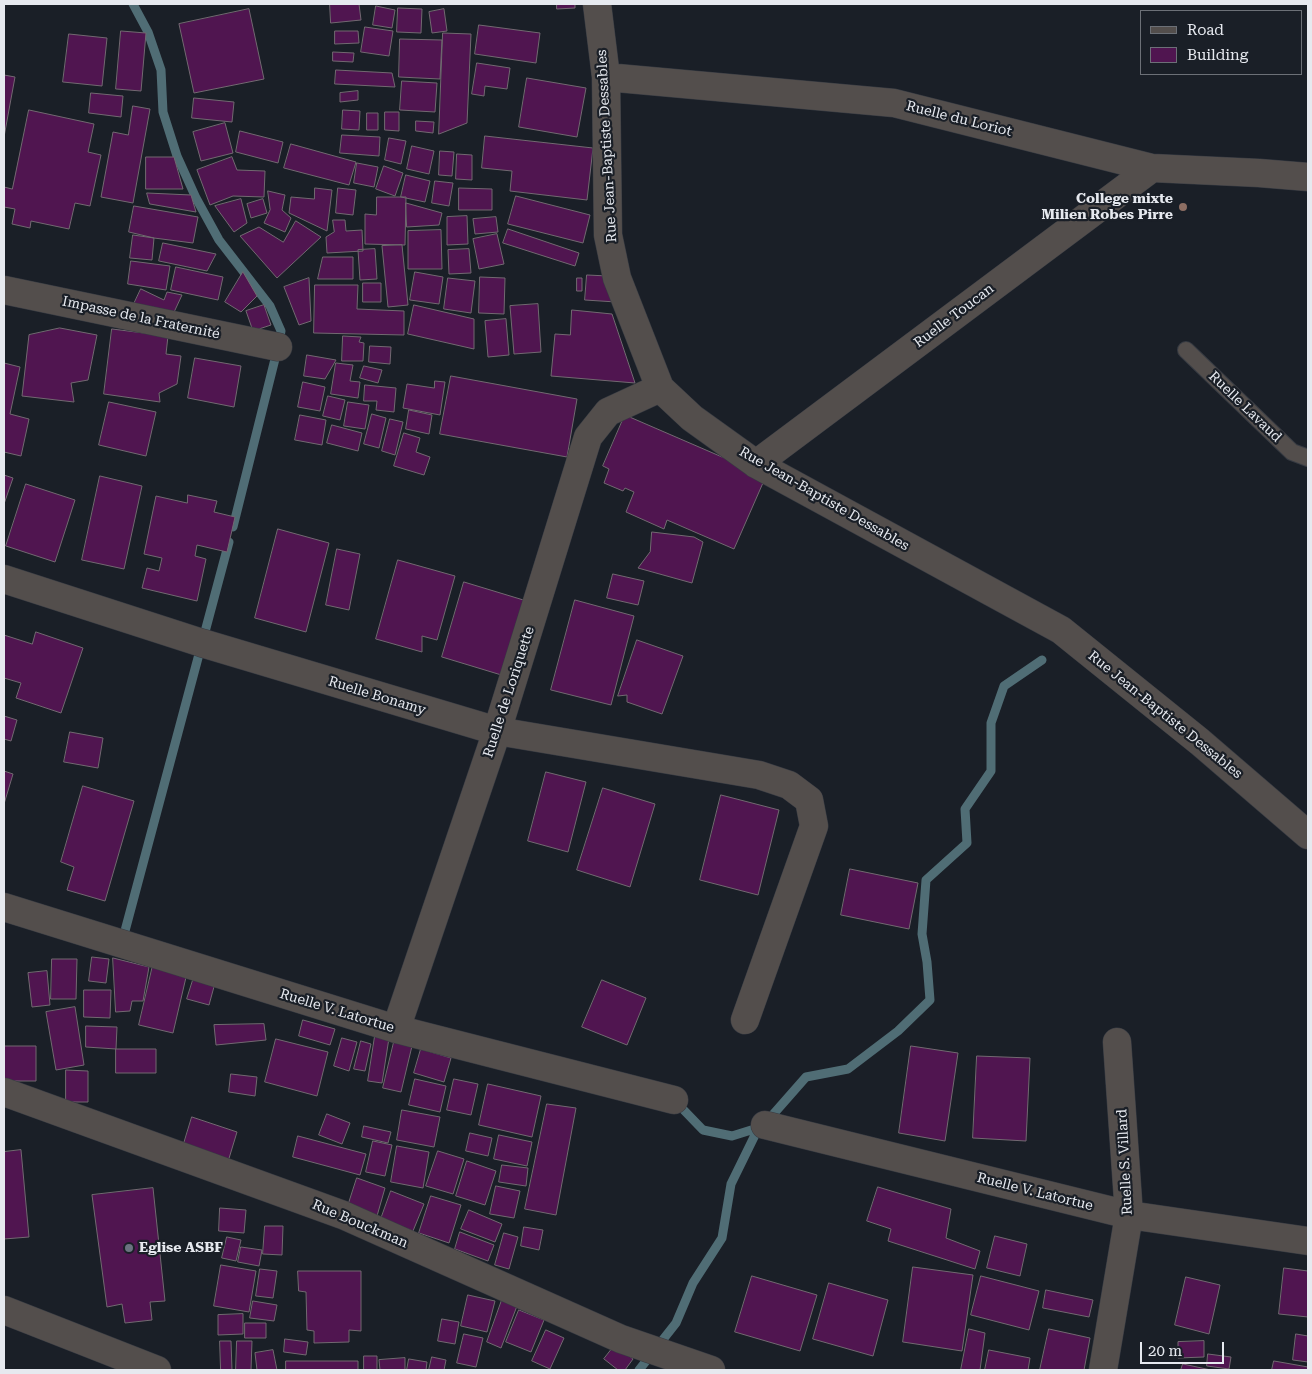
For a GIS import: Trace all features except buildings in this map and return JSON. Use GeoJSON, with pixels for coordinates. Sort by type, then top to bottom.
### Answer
{"type":"FeatureCollection","features":[{"type":"Feature","properties":{"kind":"street","name":"Rue Jean-Baptiste Dessables"},"geometry":{"type":"LineString","coordinates":[[597,4],[606,77],[608,235],[617,278],[660,388],[692,418],[756,464],[1061,630],[1200,742],[1308,835]]}},
{"type":"Feature","properties":{"kind":"street","name":"Ruelle du Loriot"},"geometry":{"type":"LineString","coordinates":[[606,77],[894,103],[1152,168],[1308,177]]}},
{"type":"Feature","properties":{"kind":"street","name":"Ruelle Toucan"},"geometry":{"type":"LineString","coordinates":[[756,464],[1152,168]]}},
{"type":"Feature","properties":{"kind":"street","name":"Impasse de la Fraternité"},"geometry":{"type":"LineString","coordinates":[[4,290],[278,347]]}},
{"type":"Feature","properties":{"kind":"street","name":"Ruelle de Loriquette"},"geometry":{"type":"LineString","coordinates":[[396,1029],[497,731],[588,437],[608,412],[660,388]]}},
{"type":"Feature","properties":{"kind":"street","name":"Ruelle Bonamy"},"geometry":{"type":"LineString","coordinates":[[4,579],[202,643],[497,731],[759,775],[789,785],[809,800],[814,826],[745,1020]]}},
{"type":"Feature","properties":{"kind":"street","name":"Ruelle V. Latortue"},"geometry":{"type":"LineString","coordinates":[[4,907],[396,1029],[674,1100]]}},
{"type":"Feature","properties":{"kind":"street","name":"Ruelle S. Villard"},"geometry":{"type":"LineString","coordinates":[[1103,1370],[1129,1215],[1117,1042]]}},
{"type":"Feature","properties":{"kind":"street","name":"Rue Bouckman"},"geometry":{"type":"LineString","coordinates":[[4,1092],[344,1215],[621,1339],[711,1370]]}},
{"type":"Feature","properties":{"kind":"street","name":"Ruelle V. Latortue"},"geometry":{"type":"LineString","coordinates":[[765,1125],[1129,1215],[1308,1241]]}},
{"type":"Feature","properties":{"kind":"street"},"geometry":{"type":"LineString","coordinates":[[4,1310],[157,1370]]}},
{"type":"Feature","properties":{"kind":"lane","name":"Ruelle Lavaud"},"geometry":{"type":"LineString","coordinates":[[1186,350],[1292,452],[1308,458]]}},
{"type":"Feature","properties":{"kind":"waterway"},"geometry":{"type":"LineString","coordinates":[[133,4],[148,32],[161,70],[163,112],[177,156],[196,198],[219,240],[270,306],[281,331],[233,527]]}},
{"type":"Feature","properties":{"kind":"waterway"},"geometry":{"type":"LineString","coordinates":[[122,942],[229,542]]}},
{"type":"Feature","properties":{"kind":"waterway"},"geometry":{"type":"LineString","coordinates":[[639,1370],[676,1323],[693,1283],[722,1238],[731,1184],[755,1135],[806,1077],[848,1069],[898,1031],[930,1000],[927,962],[922,934],[926,880],[967,843],[965,809],[991,771],[991,723],[1004,686],[1042,660]]}},
{"type":"Feature","properties":{"kind":"waterway"},"geometry":{"type":"LineString","coordinates":[[676,1102],[703,1130],[732,1136],[764,1126]]}},
{"type":"Feature","properties":{"kind":"place","name":"College mixte Milien Robes Pirre"},"geometry":{"type":"Point","coordinates":[1183,207]}},
{"type":"Feature","properties":{"kind":"place","name":"Eglise ASBF"},"geometry":{"type":"Point","coordinates":[129,1248]}}]}
